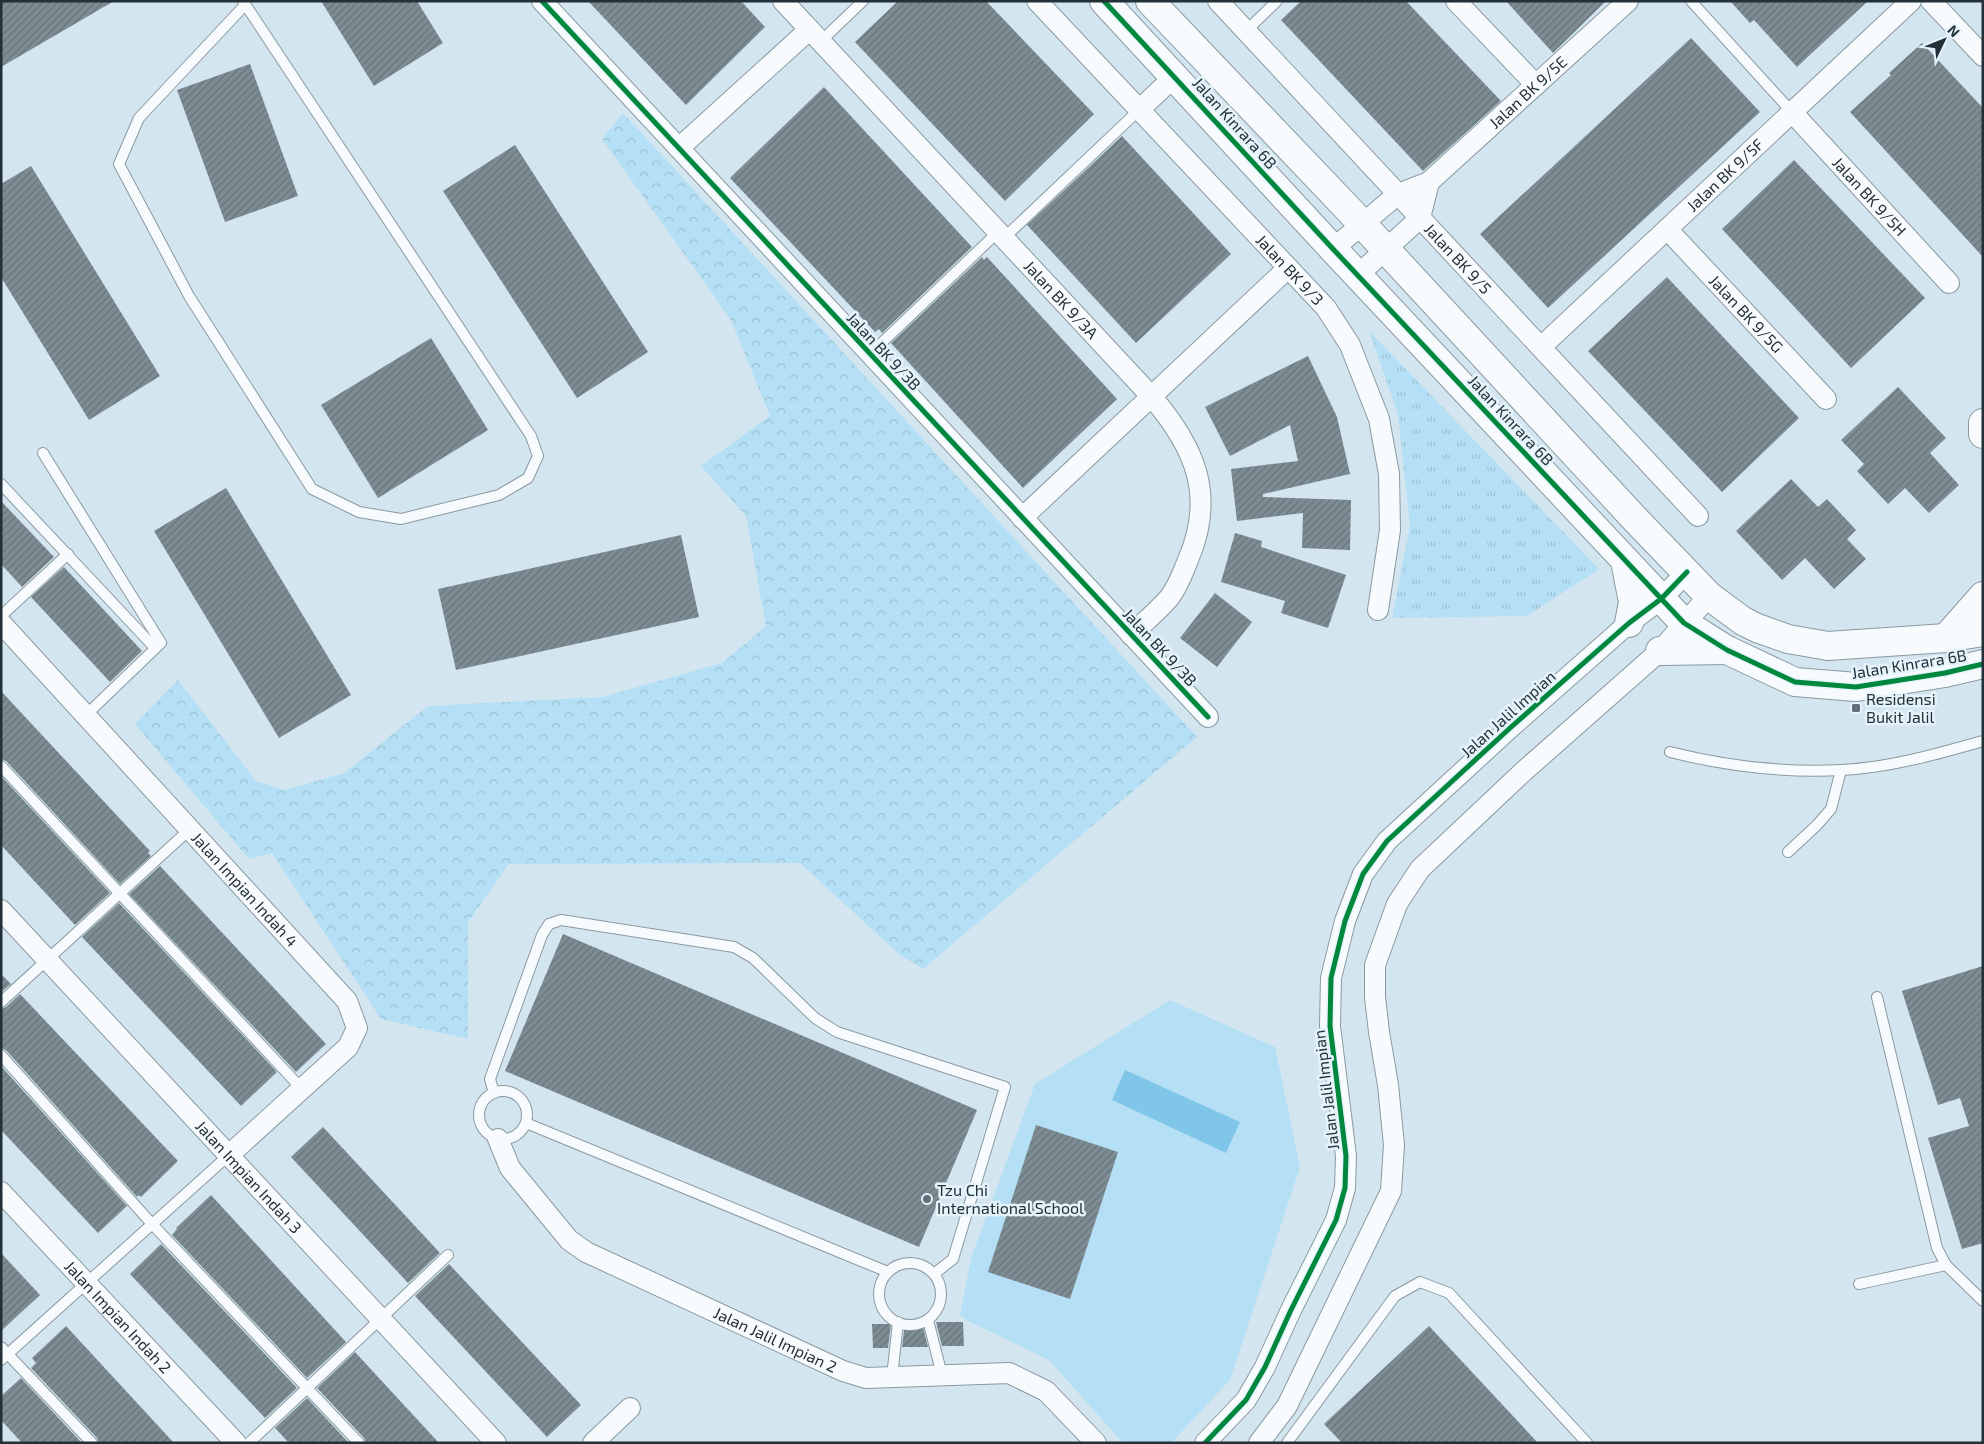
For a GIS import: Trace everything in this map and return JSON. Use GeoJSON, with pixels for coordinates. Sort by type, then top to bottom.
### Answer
{"type":"FeatureCollection","features":[{"type":"Feature","properties":{"kind":"street","name":"Jalan BK 9/3B"},"geometry":{"type":"LineString","coordinates":[[542,1],[1208,717]]}},
{"type":"Feature","properties":{"kind":"street","name":"Jalan BK 9/3A"},"geometry":{"type":"LineString","coordinates":[[783,1],[1151,396],[1170,418],[1183,439],[1196,467],[1202,499],[1200,530],[1182,575],[1170,597],[1131,635]]}},
{"type":"Feature","properties":{"kind":"street","name":"Jalan BK 9/3"},"geometry":{"type":"LineString","coordinates":[[1037,1],[1326,308],[1350,345],[1380,419],[1389,474],[1390,530],[1378,610]]}},
{"type":"Feature","properties":{"kind":"street","name":"Jalan Kinrara 6B"},"geometry":{"type":"LineString","coordinates":[[1104,1],[1358,276],[1684,623],[1727,650],[1794,682],[1856,687],[1945,673],[1983,664]]}},
{"type":"Feature","properties":{"kind":"street","name":"Jalan Kinrara 6B"},"geometry":{"type":"LineString","coordinates":[[1150,1],[1362,224],[1634,518],[1710,596],[1743,621],[1756,628],[1806,643],[1828,646],[1946,638],[1983,632]]}},
{"type":"Feature","properties":{"kind":"street","name":"Jalan BK 9/5"},"geometry":{"type":"LineString","coordinates":[[1218,1],[1698,516]]}},
{"type":"Feature","properties":{"kind":"street"},"geometry":{"type":"LineString","coordinates":[[1456,1],[1536,85]]}},
{"type":"Feature","properties":{"kind":"street","name":"Jalan BK 9/5E"},"geometry":{"type":"LineString","coordinates":[[1333,249],[1398,194],[1429,182],[1628,1]]}},
{"type":"Feature","properties":{"kind":"street","name":"Jalan BK 9/5F"},"geometry":{"type":"LineString","coordinates":[[1541,347],[1791,111],[1911,1]]}},
{"type":"Feature","properties":{"kind":"street"},"geometry":{"type":"LineString","coordinates":[[1931,1],[1983,56]]}},
{"type":"Feature","properties":{"kind":"street"},"geometry":{"type":"LineString","coordinates":[[679,148],[815,36]]}},
{"type":"Feature","properties":{"kind":"street"},"geometry":{"type":"LineString","coordinates":[[1139,110],[1175,76]]}},
{"type":"Feature","properties":{"kind":"street","name":"Jalan BK 9/5H"},"geometry":{"type":"LineString","coordinates":[[1791,111],[1949,282]]}},
{"type":"Feature","properties":{"kind":"street"},"geometry":{"type":"LineString","coordinates":[[1358,276],[1420,218],[1429,182]]}},
{"type":"Feature","properties":{"kind":"street","name":"Jalan BK 9/5G"},"geometry":{"type":"LineString","coordinates":[[1667,229],[1826,400]]}},
{"type":"Feature","properties":{"kind":"street"},"geometry":{"type":"LineString","coordinates":[[1022,518],[1288,268]]}},
{"type":"Feature","properties":{"kind":"street"},"geometry":{"type":"LineString","coordinates":[[1983,423],[1983,434]]}},
{"type":"Feature","properties":{"kind":"street"},"geometry":{"type":"LineString","coordinates":[[1626,561],[1633,602],[1629,623]]}},
{"type":"Feature","properties":{"kind":"street","name":"Jalan Jalil Impian"},"geometry":{"type":"LineString","coordinates":[[1206,1443],[1246,1400],[1266,1367],[1291,1310],[1336,1220],[1345,1188],[1346,1156],[1330,1026],[1331,978],[1345,921],[1363,874],[1387,841],[1503,734],[1629,623],[1661,599],[1687,572]]}},
{"type":"Feature","properties":{"kind":"street"},"geometry":{"type":"LineString","coordinates":[[1259,1443],[1287,1406],[1391,1191],[1394,1145],[1388,1085],[1378,1032],[1375,965],[1397,904],[1420,869],[1524,771],[1660,651],[1710,596]]}},
{"type":"Feature","properties":{"kind":"street"},"geometry":{"type":"LineString","coordinates":[[1946,638],[1983,596]]}},
{"type":"Feature","properties":{"kind":"street","name":"Jalan Impian Indah 4"},"geometry":{"type":"LineString","coordinates":[[1,623],[347,1002],[357,1028],[348,1047],[229,1155]]}},
{"type":"Feature","properties":{"kind":"street"},"geometry":{"type":"LineString","coordinates":[[1660,651],[1727,650]]}},
{"type":"Feature","properties":{"kind":"street"},"geometry":{"type":"LineString","coordinates":[[1945,673],[1983,676]]}},
{"type":"Feature","properties":{"kind":"street","name":"Jalan Impian Indah 3"},"geometry":{"type":"LineString","coordinates":[[1,910],[496,1443]]}},
{"type":"Feature","properties":{"kind":"street","name":"Jalan Jalil Impian 2"},"geometry":{"type":"LineString","coordinates":[[498,1139],[510,1168],[569,1240],[586,1252],[843,1371],[866,1378],[1009,1373],[1046,1391],[1096,1443]]}},
{"type":"Feature","properties":{"kind":"street","name":"Jalan Impian Indah 2"},"geometry":{"type":"LineString","coordinates":[[1,1192],[236,1443]]}},
{"type":"Feature","properties":{"kind":"street"},"geometry":{"type":"LineString","coordinates":[[593,1443],[630,1408]]}},
{"type":"Feature","properties":{"kind":"lane"},"geometry":{"type":"LineString","coordinates":[[815,36],[863,1]]}},
{"type":"Feature","properties":{"kind":"lane"},"geometry":{"type":"LineString","coordinates":[[1246,31],[1278,1]]}},
{"type":"Feature","properties":{"kind":"lane"},"geometry":{"type":"LineString","coordinates":[[1690,1],[1791,111]]}},
{"type":"Feature","properties":{"kind":"lane"},"geometry":{"type":"LineString","coordinates":[[244,3],[531,436],[538,456],[528,478],[499,495],[401,519],[359,512],[312,489],[189,296],[119,164],[139,118],[244,3]]}},
{"type":"Feature","properties":{"kind":"lane"},"geometry":{"type":"LineString","coordinates":[[870,354],[1139,110]]}},
{"type":"Feature","properties":{"kind":"lane"},"geometry":{"type":"LineString","coordinates":[[43,453],[161,643],[85,716]]}},
{"type":"Feature","properties":{"kind":"lane"},"geometry":{"type":"LineString","coordinates":[[1,484],[155,648]]}},
{"type":"Feature","properties":{"kind":"lane"},"geometry":{"type":"LineString","coordinates":[[1,616],[68,554]]}},
{"type":"Feature","properties":{"kind":"lane"},"geometry":{"type":"LineString","coordinates":[[1670,752],[1711,762],[1758,768],[1841,770],[1888,764],[1934,755],[1983,741]]}},
{"type":"Feature","properties":{"kind":"lane"},"geometry":{"type":"LineString","coordinates":[[1,766],[302,1089]]}},
{"type":"Feature","properties":{"kind":"lane"},"geometry":{"type":"LineString","coordinates":[[1788,852],[1832,809],[1841,770]]}},
{"type":"Feature","properties":{"kind":"lane"},"geometry":{"type":"LineString","coordinates":[[1,1002],[189,830]]}},
{"type":"Feature","properties":{"kind":"lane"},"geometry":{"type":"LineString","coordinates":[[494,1093],[490,1079],[542,935],[549,924],[561,920],[734,947],[753,958],[815,1018],[838,1032],[1005,1087],[953,1259],[934,1274]]}},
{"type":"Feature","properties":{"kind":"lane"},"geometry":{"type":"LineString","coordinates":[[1877,997],[1937,1248],[1946,1265],[1983,1300]]}},
{"type":"Feature","properties":{"kind":"lane"},"geometry":{"type":"LineString","coordinates":[[1,1055],[152,1224],[359,1443]]}},
{"type":"Feature","properties":{"kind":"lane"},"geometry":{"type":"LineString","coordinates":[[509,1092],[522,1101],[527,1116],[526,1123],[518,1134],[512,1138],[498,1139],[485,1131],[479,1117],[482,1103],[494,1093],[509,1092]]}},
{"type":"Feature","properties":{"kind":"lane"},"geometry":{"type":"LineString","coordinates":[[526,1123],[888,1272]]}},
{"type":"Feature","properties":{"kind":"lane"},"geometry":{"type":"LineString","coordinates":[[92,1443],[3,1354],[86,1283],[229,1155]]}},
{"type":"Feature","properties":{"kind":"lane"},"geometry":{"type":"LineString","coordinates":[[249,1443],[448,1255]]}},
{"type":"Feature","properties":{"kind":"lane"},"geometry":{"type":"LineString","coordinates":[[907,1263],[922,1265],[934,1274],[942,1293],[940,1304],[928,1320],[908,1325],[898,1322],[889,1316],[883,1308],[880,1299],[880,1289],[883,1279],[888,1272],[897,1266],[907,1263]]}},
{"type":"Feature","properties":{"kind":"lane"},"geometry":{"type":"LineString","coordinates":[[1859,1284],[1946,1265]]}},
{"type":"Feature","properties":{"kind":"lane"},"geometry":{"type":"LineString","coordinates":[[1287,1443],[1395,1296],[1420,1282],[1450,1293],[1587,1443]]}},
{"type":"Feature","properties":{"kind":"lane"},"geometry":{"type":"LineString","coordinates":[[928,1320],[942,1375]]}},
{"type":"Feature","properties":{"kind":"lane"},"geometry":{"type":"LineString","coordinates":[[892,1377],[898,1322]]}},
{"type":"Feature","properties":{"kind":"green space"},"geometry":{"type":"Polygon","coordinates":[[[623,113],[1197,737],[923,969],[900,955],[800,863],[509,864],[468,922],[468,1039],[381,1019],[272,853],[249,859],[135,724],[178,680],[256,781],[285,790],[344,773],[428,706],[602,697],[722,663],[766,626],[746,516],[701,466],[770,416],[731,320],[602,139],[623,113]]]}},
{"type":"Feature","properties":{"kind":"green space"},"geometry":{"type":"Polygon","coordinates":[[[1369,331],[1599,569],[1527,616],[1392,618],[1410,526],[1398,414],[1369,331]]]}},
{"type":"Feature","properties":{"kind":"green space"},"geometry":{"type":"Polygon","coordinates":[[[1170,1000],[1275,1047],[1300,1167],[1230,1380],[1171,1443],[1123,1443],[1049,1360],[966,1320],[960,1315],[971,1258],[1035,1084],[1170,1000]]]}},
{"type":"Feature","properties":{"kind":"shaded area"},"geometry":{"type":"Polygon","coordinates":[[[1125,1070],[1240,1122],[1226,1153],[1112,1100],[1125,1070]]]}},
{"type":"Feature","properties":{"kind":"building"},"geometry":{"type":"Polygon","coordinates":[[[1,1],[114,1],[1,67],[1,1]]]}},
{"type":"Feature","properties":{"kind":"building"},"geometry":{"type":"Polygon","coordinates":[[[321,1],[417,1],[443,43],[374,86],[321,1]]]}},
{"type":"Feature","properties":{"kind":"building"},"geometry":{"type":"Polygon","coordinates":[[[588,1],[741,1],[765,27],[686,105],[588,1]]]}},
{"type":"Feature","properties":{"kind":"building"},"geometry":{"type":"Polygon","coordinates":[[[898,1],[986,1],[1094,114],[1005,201],[855,42],[898,1]]]}},
{"type":"Feature","properties":{"kind":"building"},"geometry":{"type":"Polygon","coordinates":[[[1301,1],[1406,1],[1501,101],[1423,171],[1281,20],[1301,1]]]}},
{"type":"Feature","properties":{"kind":"building"},"geometry":{"type":"Polygon","coordinates":[[[1506,1],[1606,1],[1553,53],[1506,1]]]}},
{"type":"Feature","properties":{"kind":"building"},"geometry":{"type":"Polygon","coordinates":[[[1730,1],[1868,1],[1797,67],[1754,20],[1750,23],[1730,1]]]}},
{"type":"Feature","properties":{"kind":"building"},"geometry":{"type":"Polygon","coordinates":[[[1691,38],[1760,112],[1548,308],[1480,234],[1691,38]]]}},
{"type":"Feature","properties":{"kind":"building"},"geometry":{"type":"Polygon","coordinates":[[[1922,43],[1983,108],[1983,257],[1850,112],[1891,75],[1889,73],[1922,43]]]}},
{"type":"Feature","properties":{"kind":"building"},"geometry":{"type":"Polygon","coordinates":[[[250,64],[298,196],[225,222],[177,90],[250,64]]]}},
{"type":"Feature","properties":{"kind":"building"},"geometry":{"type":"Polygon","coordinates":[[[824,87],[972,247],[882,333],[879,329],[875,332],[730,178],[824,87]]]}},
{"type":"Feature","properties":{"kind":"building"},"geometry":{"type":"Polygon","coordinates":[[[1122,136],[1231,254],[1136,343],[1027,225],[1122,136]]]}},
{"type":"Feature","properties":{"kind":"building"},"geometry":{"type":"Polygon","coordinates":[[[515,145],[648,352],[577,398],[443,191],[515,145]]]}},
{"type":"Feature","properties":{"kind":"building"},"geometry":{"type":"Polygon","coordinates":[[[1794,160],[1925,298],[1851,368],[1722,229],[1794,160]]]}},
{"type":"Feature","properties":{"kind":"building"},"geometry":{"type":"Polygon","coordinates":[[[31,166],[160,376],[89,420],[1,277],[1,184],[31,166]]]}},
{"type":"Feature","properties":{"kind":"building"},"geometry":{"type":"Polygon","coordinates":[[[982,257],[984,260],[987,257],[1117,399],[1023,488],[891,343],[982,257]]]}},
{"type":"Feature","properties":{"kind":"building"},"geometry":{"type":"Polygon","coordinates":[[[1667,277],[1799,418],[1722,492],[1588,351],[1667,277]]]}},
{"type":"Feature","properties":{"kind":"building"},"geometry":{"type":"Polygon","coordinates":[[[431,338],[488,430],[378,498],[321,405],[431,338]]]}},
{"type":"Feature","properties":{"kind":"building"},"geometry":{"type":"Polygon","coordinates":[[[1308,356],[1337,417],[1350,474],[1263,494],[1263,497],[1351,500],[1350,550],[1302,548],[1303,513],[1237,521],[1231,469],[1298,461],[1290,425],[1230,456],[1205,407],[1308,356]]]}},
{"type":"Feature","properties":{"kind":"building"},"geometry":{"type":"Polygon","coordinates":[[[1898,387],[1946,438],[1930,453],[1959,485],[1929,513],[1905,488],[1888,504],[1857,471],[1864,464],[1841,440],[1898,387]]]}},
{"type":"Feature","properties":{"kind":"building"},"geometry":{"type":"Polygon","coordinates":[[[1791,479],[1818,507],[1827,499],[1856,530],[1847,539],[1866,559],[1834,589],[1805,558],[1782,580],[1736,531],[1791,479]]]}},
{"type":"Feature","properties":{"kind":"building"},"geometry":{"type":"Polygon","coordinates":[[[226,488],[351,695],[279,738],[154,531],[226,488]]]}},
{"type":"Feature","properties":{"kind":"building"},"geometry":{"type":"Polygon","coordinates":[[[1,501],[54,557],[22,587],[1,564],[1,501]]]}},
{"type":"Feature","properties":{"kind":"building"},"geometry":{"type":"Polygon","coordinates":[[[1235,533],[1262,541],[1261,547],[1346,575],[1328,628],[1281,613],[1285,601],[1221,582],[1235,533]]]}},
{"type":"Feature","properties":{"kind":"building"},"geometry":{"type":"Polygon","coordinates":[[[681,535],[699,617],[456,670],[438,589],[681,535]]]}},
{"type":"Feature","properties":{"kind":"building"},"geometry":{"type":"Polygon","coordinates":[[[64,567],[142,651],[110,682],[31,597],[64,567]]]}},
{"type":"Feature","properties":{"kind":"building"},"geometry":{"type":"Polygon","coordinates":[[[1215,593],[1252,622],[1217,667],[1180,638],[1215,593]]]}},
{"type":"Feature","properties":{"kind":"building"},"geometry":{"type":"Polygon","coordinates":[[[1,691],[150,851],[148,853],[151,856],[120,884],[6,761],[1,759],[1,691]]]}},
{"type":"Feature","properties":{"kind":"building"},"geometry":{"type":"Polygon","coordinates":[[[1,776],[110,893],[75,925],[1,845],[1,776]]]}},
{"type":"Feature","properties":{"kind":"building"},"geometry":{"type":"Polygon","coordinates":[[[160,866],[326,1044],[296,1072],[129,894],[160,866]]]}},
{"type":"Feature","properties":{"kind":"building"},"geometry":{"type":"Polygon","coordinates":[[[119,903],[277,1072],[241,1106],[82,937],[119,903]]]}},
{"type":"Feature","properties":{"kind":"building"},"geometry":{"type":"Polygon","coordinates":[[[563,934],[977,1110],[919,1247],[505,1071],[563,934]]]}},
{"type":"Feature","properties":{"kind":"building"},"geometry":{"type":"Polygon","coordinates":[[[1983,966],[1983,1243],[1962,1249],[1928,1138],[1969,1126],[1960,1098],[1938,1105],[1902,991],[1983,966]]]}},
{"type":"Feature","properties":{"kind":"building"},"geometry":{"type":"Polygon","coordinates":[[[1,974],[11,984],[1,992],[1,974]]]}},
{"type":"Feature","properties":{"kind":"building"},"geometry":{"type":"Polygon","coordinates":[[[20,994],[178,1161],[141,1197],[139,1195],[137,1197],[6,1050],[1,1048],[1,1009],[6,1007],[20,994]]]}},
{"type":"Feature","properties":{"kind":"building"},"geometry":{"type":"Polygon","coordinates":[[[1,1066],[127,1206],[98,1233],[1,1130],[1,1066]]]}},
{"type":"Feature","properties":{"kind":"building"},"geometry":{"type":"Polygon","coordinates":[[[1036,1125],[1118,1152],[1070,1299],[988,1272],[1036,1125]]]}},
{"type":"Feature","properties":{"kind":"building"},"geometry":{"type":"Polygon","coordinates":[[[323,1127],[440,1253],[408,1283],[291,1157],[323,1127]]]}},
{"type":"Feature","properties":{"kind":"building"},"geometry":{"type":"Polygon","coordinates":[[[211,1195],[346,1342],[307,1378],[172,1235],[176,1228],[211,1195]]]}},
{"type":"Feature","properties":{"kind":"building"},"geometry":{"type":"Polygon","coordinates":[[[161,1244],[297,1388],[265,1418],[130,1274],[161,1244]]]}},
{"type":"Feature","properties":{"kind":"building"},"geometry":{"type":"Polygon","coordinates":[[[1,1253],[40,1295],[1,1331],[1,1253]]]}},
{"type":"Feature","properties":{"kind":"building"},"geometry":{"type":"Polygon","coordinates":[[[449,1264],[581,1405],[547,1437],[415,1296],[449,1264]]]}},
{"type":"Feature","properties":{"kind":"building"},"geometry":{"type":"Polygon","coordinates":[[[936,1322],[963,1322],[964,1346],[942,1346],[936,1322]]]}},
{"type":"Feature","properties":{"kind":"building"},"geometry":{"type":"Polygon","coordinates":[[[905,1323],[922,1323],[928,1347],[902,1347],[905,1323]]]}},
{"type":"Feature","properties":{"kind":"building"},"geometry":{"type":"Polygon","coordinates":[[[872,1324],[891,1324],[888,1348],[873,1348],[872,1324]]]}},
{"type":"Feature","properties":{"kind":"building"},"geometry":{"type":"Polygon","coordinates":[[[66,1326],[174,1443],[99,1443],[97,1438],[31,1368],[36,1363],[32,1358],[66,1326]]]}},
{"type":"Feature","properties":{"kind":"building"},"geometry":{"type":"Polygon","coordinates":[[[1429,1326],[1538,1443],[1342,1443],[1324,1424],[1429,1326]]]}},
{"type":"Feature","properties":{"kind":"building"},"geometry":{"type":"Polygon","coordinates":[[[355,1352],[439,1443],[366,1443],[364,1438],[317,1388],[355,1352]]]}},
{"type":"Feature","properties":{"kind":"building"},"geometry":{"type":"Polygon","coordinates":[[[21,1378],[82,1443],[22,1443],[1,1420],[1,1396],[21,1378]]]}},
{"type":"Feature","properties":{"kind":"building"},"geometry":{"type":"Polygon","coordinates":[[[307,1398],[349,1443],[289,1443],[275,1428],[307,1398]]]}},
{"type":"Feature","properties":{"kind":"cycle path"},"geometry":{"type":"LineString","coordinates":[[542,1],[1208,717]]}},
{"type":"Feature","properties":{"kind":"cycle path"},"geometry":{"type":"LineString","coordinates":[[1104,1],[1333,249],[1684,623],[1727,650],[1795,682],[1856,687],[1945,673],[1983,664]]}},
{"type":"Feature","properties":{"kind":"cycle path"},"geometry":{"type":"LineString","coordinates":[[1205,1443],[1246,1400],[1265,1367],[1336,1220],[1345,1188],[1346,1156],[1330,1026],[1331,978],[1345,921],[1363,874],[1387,841],[1510,728],[1629,623],[1661,599],[1687,572]]}},
{"type":"Feature","properties":{"kind":"place","name":"Residensi Bukit Jalil"},"geometry":{"type":"Point","coordinates":[1856,708]}},
{"type":"Feature","properties":{"kind":"place","name":"Tzu Chi International School"},"geometry":{"type":"Point","coordinates":[927,1199]}}]}
